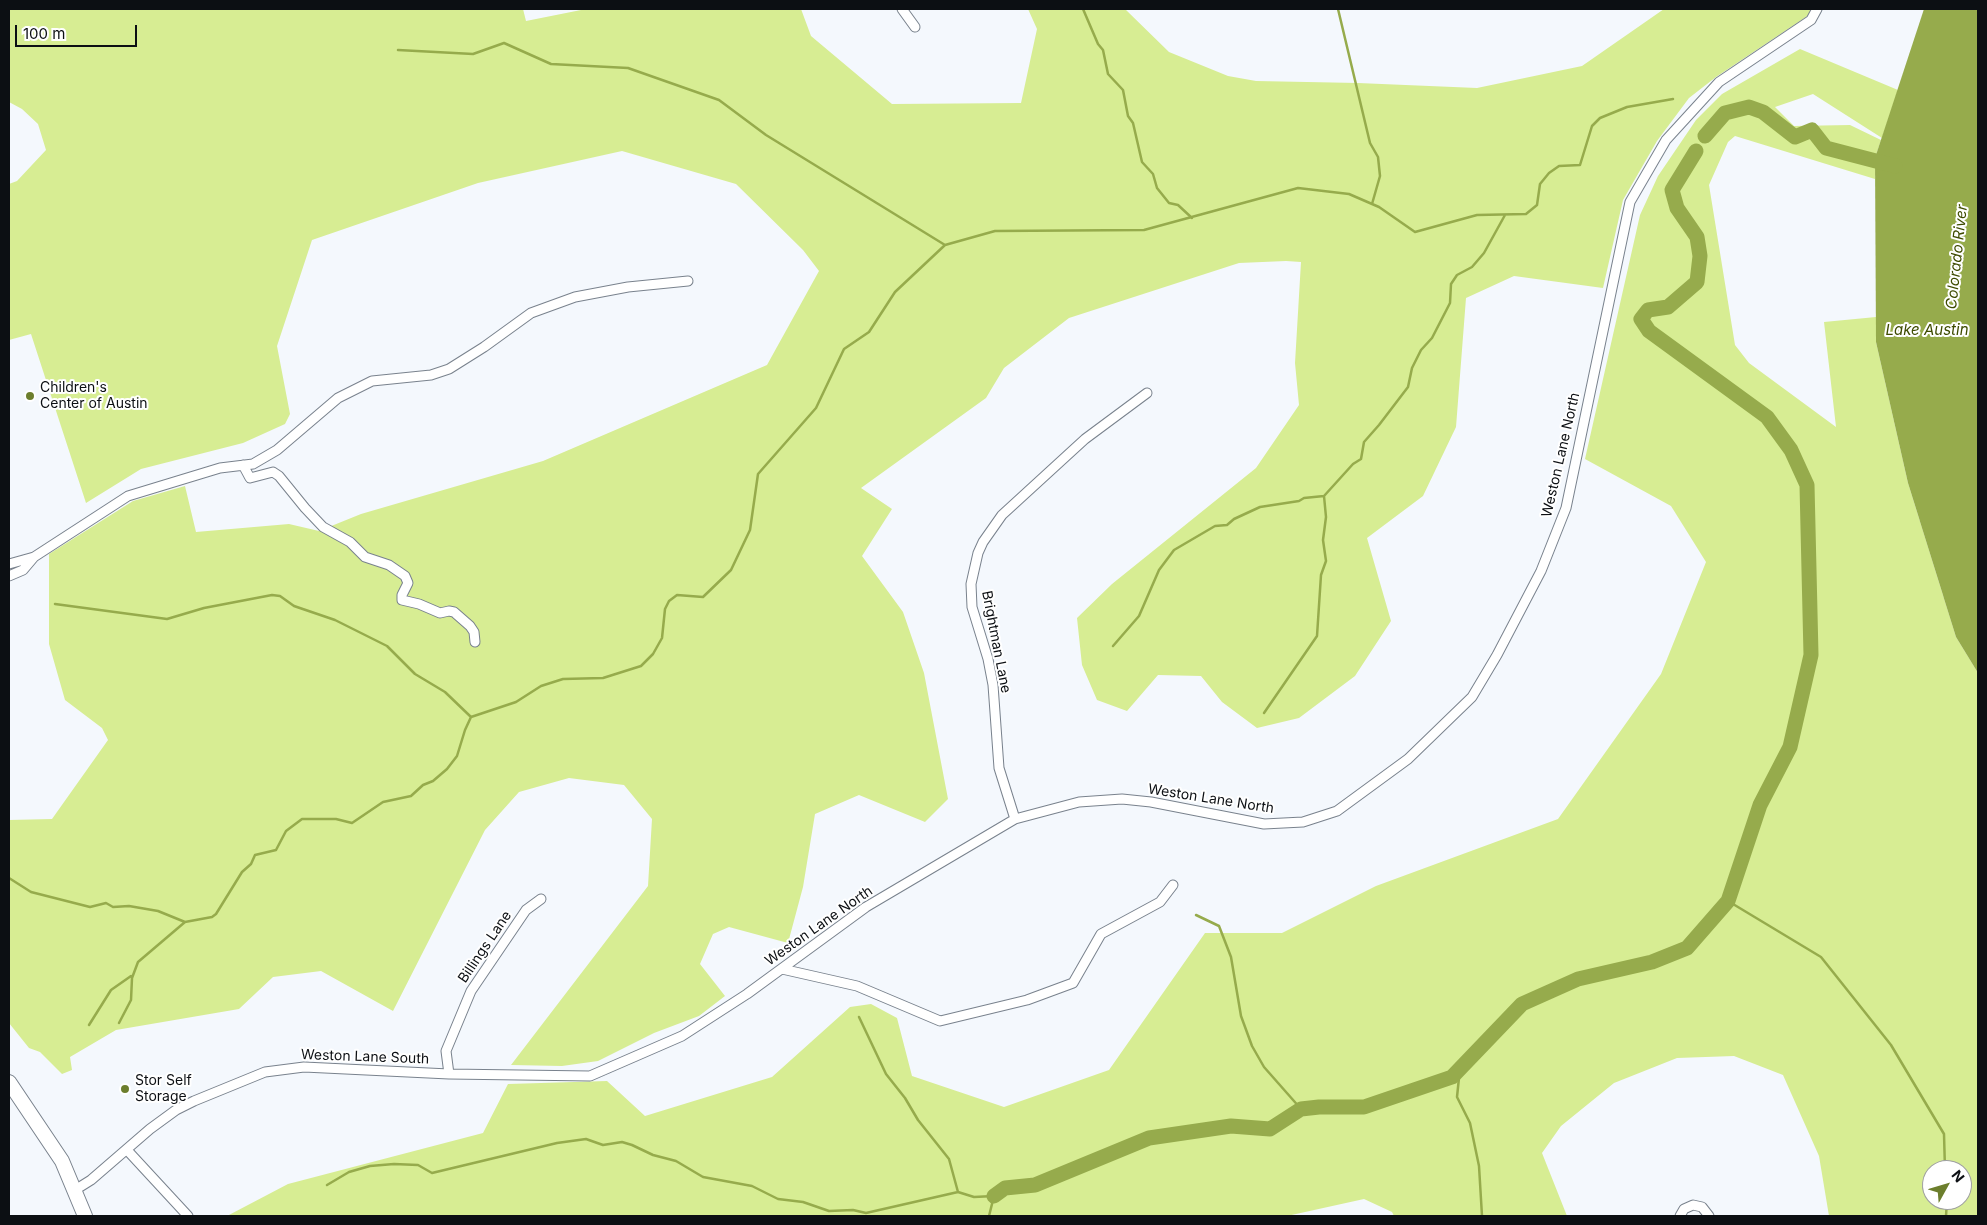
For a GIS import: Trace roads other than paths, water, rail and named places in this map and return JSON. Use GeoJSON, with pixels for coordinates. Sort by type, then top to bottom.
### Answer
{"type":"FeatureCollection","features":[{"type":"Feature","properties":{"kind":"main road"},"geometry":{"type":"LineString","coordinates":[[9,1082],[62,1161],[85,1216]]}},
{"type":"Feature","properties":{"kind":"street"},"geometry":{"type":"LineString","coordinates":[[902,9],[914,28]]}},
{"type":"Feature","properties":{"kind":"street","name":"Weston Lane North"},"geometry":{"type":"LineString","coordinates":[[449,1074],[590,1076],[682,1036],[747,994],[866,907],[1014,819],[1080,802],[1122,798],[1264,824],[1302,822],[1337,811],[1408,759],[1472,697],[1498,655],[1541,571],[1566,508],[1630,202],[1666,140],[1719,82],[1811,20],[1817,9]]}},
{"type":"Feature","properties":{"kind":"street"},"geometry":{"type":"LineString","coordinates":[[9,576],[23,570],[34,557],[128,496],[220,468],[253,464],[277,450],[338,398],[372,381],[431,375],[449,369],[532,313],[575,297],[628,287],[688,281]]}},
{"type":"Feature","properties":{"kind":"street","name":"Brightman Lane"},"geometry":{"type":"LineString","coordinates":[[1014,819],[999,768],[993,685],[988,659],[972,607],[971,584],[978,553],[983,542],[1002,515],[1085,439],[1147,393]]}},
{"type":"Feature","properties":{"kind":"street"},"geometry":{"type":"LineString","coordinates":[[244,465],[250,478],[273,472],[279,476],[323,527],[350,542],[365,557],[389,565],[405,576],[408,583],[402,595],[402,600],[419,604],[440,613],[454,612],[470,626],[474,632],[475,642]]}},
{"type":"Feature","properties":{"kind":"street"},"geometry":{"type":"LineString","coordinates":[[9,564],[34,557]]}},
{"type":"Feature","properties":{"kind":"street"},"geometry":{"type":"LineString","coordinates":[[782,969],[857,986],[940,1021],[1027,1000],[1073,983],[1101,934],[1160,902],[1173,885]]}},
{"type":"Feature","properties":{"kind":"street","name":"Billings Lane"},"geometry":{"type":"LineString","coordinates":[[449,1074],[446,1051],[471,992],[526,910],[541,899]]}},
{"type":"Feature","properties":{"kind":"street","name":"Weston Lane South"},"geometry":{"type":"LineString","coordinates":[[75,1190],[91,1180],[176,1110],[265,1072],[304,1067],[449,1074]]}},
{"type":"Feature","properties":{"kind":"street"},"geometry":{"type":"LineString","coordinates":[[126,1150],[188,1216]]}},
{"type":"Feature","properties":{"kind":"street"},"geometry":{"type":"LineString","coordinates":[[1680,1216],[1684,1209],[1693,1205],[1702,1207],[1709,1216]]}},
{"type":"Feature","properties":{"kind":"water","name":"Lake Austin"},"geometry":{"type":"Polygon","coordinates":[[[1924,9],[1978,9],[1978,673],[1956,637],[1908,483],[1876,342],[1875,158],[1924,9]]]}},
{"type":"Feature","properties":{"kind":"waterway"},"geometry":{"type":"LineString","coordinates":[[1083,9],[1098,44],[1103,50],[1108,74],[1123,90],[1128,116],[1133,123],[1142,162],[1153,174],[1157,188],[1169,203],[1178,205],[1192,218]]}},
{"type":"Feature","properties":{"kind":"waterway"},"geometry":{"type":"LineString","coordinates":[[1338,9],[1370,143],[1378,157],[1380,176],[1372,204]]}},
{"type":"Feature","properties":{"kind":"waterway"},"geometry":{"type":"LineString","coordinates":[[398,50],[473,54],[504,43],[551,64],[628,68],[719,100],[766,135],[945,245],[995,231],[1144,230],[1298,188],[1349,194],[1379,207],[1415,232],[1477,215],[1526,214],[1537,205],[1540,184],[1549,173],[1559,166],[1580,165],[1592,126],[1600,118],[1627,107],[1673,99]]}},
{"type":"Feature","properties":{"kind":"waterway"},"geometry":{"type":"LineString","coordinates":[[1705,136],[1725,113],[1749,107],[1763,112],[1795,137],[1812,130],[1826,148],[1895,166]]}},
{"type":"Feature","properties":{"kind":"waterway"},"geometry":{"type":"LineString","coordinates":[[994,1196],[1005,1188],[1035,1185],[1149,1138],[1231,1126],[1270,1129],[1301,1109],[1364,1107],[1452,1077],[1522,1004],[1578,979],[1652,962],[1687,948],[1728,901],[1760,805],[1790,747],[1811,655],[1807,485],[1791,450],[1767,417],[1649,331],[1641,319],[1648,310],[1668,307],[1697,282],[1700,256],[1697,237],[1677,208],[1672,190],[1696,151]]}},
{"type":"Feature","properties":{"kind":"waterway"},"geometry":{"type":"LineString","coordinates":[[1264,713],[1317,636],[1321,575],[1326,561],[1323,540],[1326,517],[1324,496],[1353,464],[1361,459],[1364,442],[1408,387],[1412,368],[1421,350],[1432,338],[1450,303],[1451,284],[1457,275],[1472,267],[1484,253],[1505,215]]}},
{"type":"Feature","properties":{"kind":"waterway"},"geometry":{"type":"LineString","coordinates":[[55,604],[167,619],[204,608],[272,595],[280,596],[294,606],[335,620],[387,646],[415,674],[445,692],[471,717],[516,702],[541,686],[563,679],[603,678],[641,666],[653,654],[662,638],[665,609],[669,601],[677,595],[703,597],[731,570],[750,530],[758,474],[816,408],[844,349],[869,332],[895,292],[945,245]]}},
{"type":"Feature","properties":{"kind":"waterway"},"geometry":{"type":"LineString","coordinates":[[1113,646],[1139,616],[1159,570],[1174,550],[1215,526],[1227,525],[1234,519],[1260,507],[1324,496]]}},
{"type":"Feature","properties":{"kind":"waterway"},"geometry":{"type":"LineString","coordinates":[[9,878],[31,892],[90,907],[106,903],[113,907],[129,906],[158,911],[185,922],[212,917],[216,914],[242,872],[251,864],[255,855],[276,850],[286,831],[302,819],[336,819],[352,823],[383,802],[411,796],[423,785],[433,781],[447,769],[457,756],[471,717]]}},
{"type":"Feature","properties":{"kind":"waterway"},"geometry":{"type":"LineString","coordinates":[[1728,901],[1821,957],[1891,1045],[1944,1134],[1945,1160]]}},
{"type":"Feature","properties":{"kind":"waterway"},"geometry":{"type":"LineString","coordinates":[[1196,915],[1219,926],[1231,957],[1241,1016],[1252,1046],[1264,1067],[1301,1109]]}},
{"type":"Feature","properties":{"kind":"waterway"},"geometry":{"type":"LineString","coordinates":[[119,1023],[131,1000],[132,978],[138,962],[185,922]]}},
{"type":"Feature","properties":{"kind":"waterway"},"geometry":{"type":"LineString","coordinates":[[89,1025],[111,990],[131,976]]}},
{"type":"Feature","properties":{"kind":"waterway"},"geometry":{"type":"LineString","coordinates":[[859,1017],[886,1074],[905,1098],[918,1120],[949,1159],[958,1192]]}},
{"type":"Feature","properties":{"kind":"waterway"},"geometry":{"type":"LineString","coordinates":[[1460,1068],[1457,1097],[1470,1123],[1479,1166],[1482,1216]]}},
{"type":"Feature","properties":{"kind":"waterway"},"geometry":{"type":"LineString","coordinates":[[327,1185],[349,1172],[370,1166],[418,1165],[432,1173],[557,1143],[586,1139],[603,1145],[622,1142],[653,1155],[676,1161],[703,1177],[752,1186],[778,1199],[803,1202],[829,1211],[853,1210],[866,1213],[958,1192],[974,1197],[994,1196],[989,1216]]}},
{"type":"Feature","properties":{"kind":"waterway"},"geometry":{"type":"LineString","coordinates":[[1946,1210],[1946,1216]]}},
{"type":"Feature","properties":{"kind":"place","name":"Children's Center of Austin"},"geometry":{"type":"Point","coordinates":[30,396]}},
{"type":"Feature","properties":{"kind":"place","name":"Stor Self Storage"},"geometry":{"type":"Point","coordinates":[125,1089]}},
{"type":"Feature","properties":{"kind":"water label","name":"Colorado River"},"geometry":{"type":"Point","coordinates":[1957,257]}}]}
